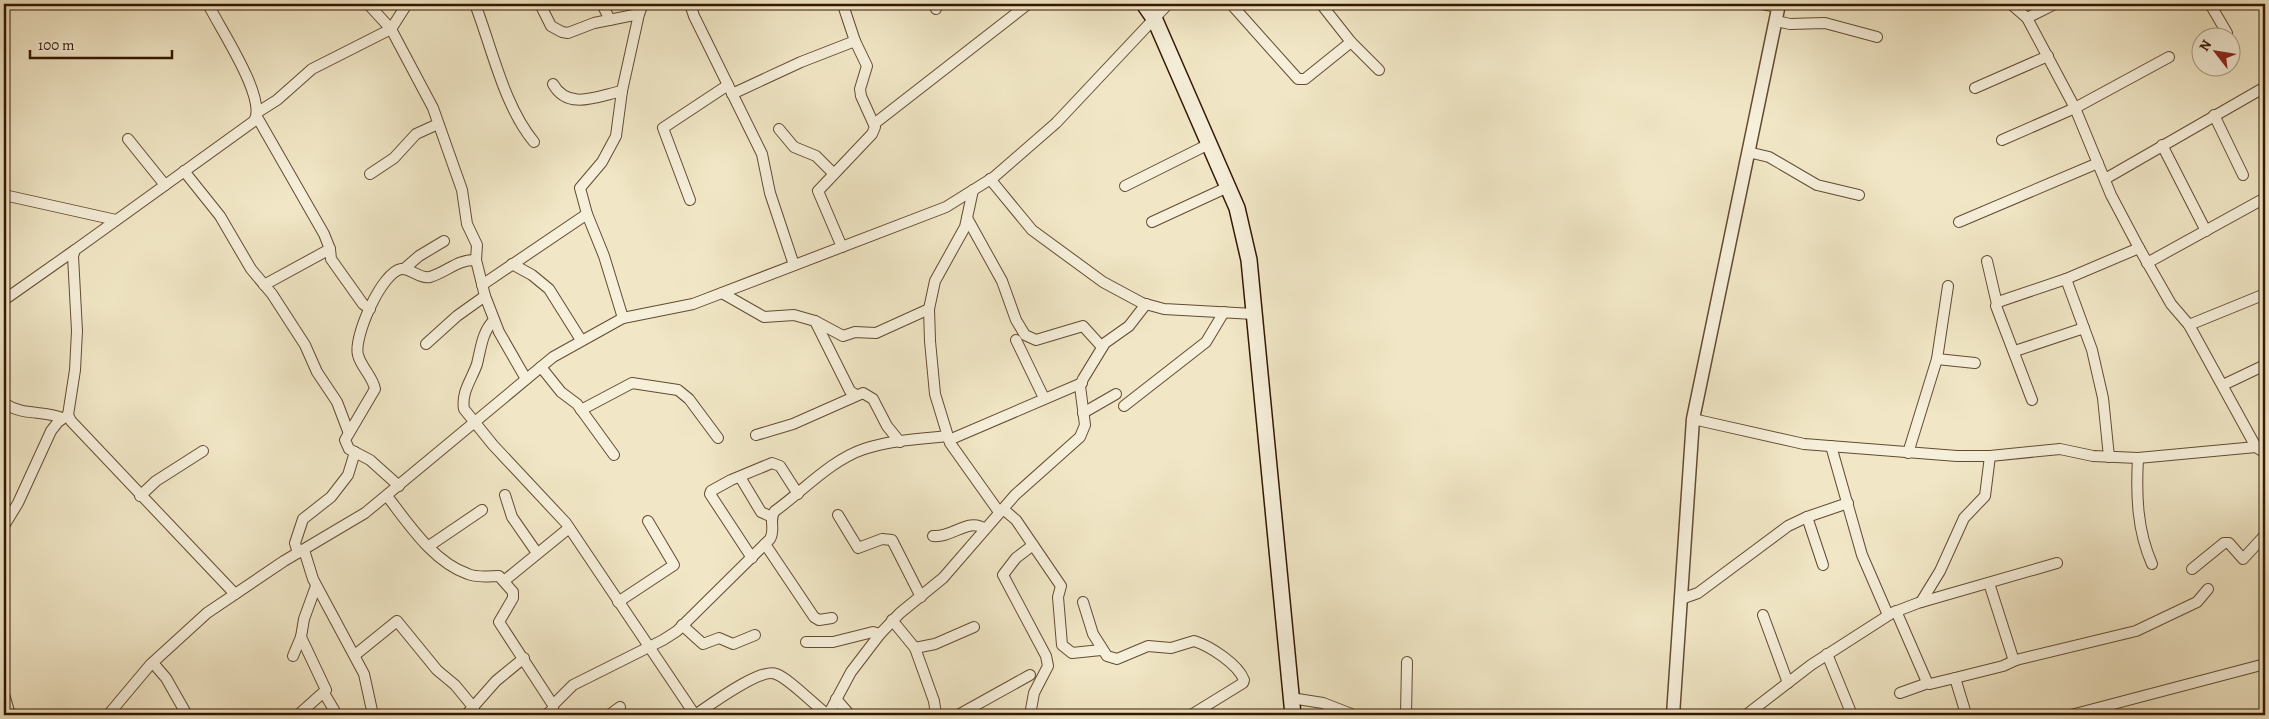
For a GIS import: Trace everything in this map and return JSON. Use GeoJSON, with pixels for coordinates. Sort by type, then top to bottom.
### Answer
{"type":"FeatureCollection","features":[{"type":"Feature","properties":{"kind":"main road"},"geometry":{"type":"LineString","coordinates":[[1144,4],[1155,20],[1228,186],[1237,208],[1249,260],[1293,715]]}},
{"type":"Feature","properties":{"kind":"street"},"geometry":{"type":"LineString","coordinates":[[208,4],[234,50],[253,94],[257,115],[313,214],[330,249],[331,259],[363,304],[370,309]]}},
{"type":"Feature","properties":{"kind":"street"},"geometry":{"type":"LineString","coordinates":[[368,4],[390,30],[413,68],[438,124],[462,190],[468,224],[477,245],[476,260],[485,296],[494,320],[526,378]]}},
{"type":"Feature","properties":{"kind":"street"},"geometry":{"type":"LineString","coordinates":[[4,300],[254,121],[257,115],[312,69],[390,30],[407,4]]}},
{"type":"Feature","properties":{"kind":"street"},"geometry":{"type":"LineString","coordinates":[[475,4],[512,109],[522,127],[534,142]]}},
{"type":"Feature","properties":{"kind":"street"},"geometry":{"type":"LineString","coordinates":[[540,4],[551,26],[562,32],[639,14]]}},
{"type":"Feature","properties":{"kind":"street"},"geometry":{"type":"LineString","coordinates":[[602,4],[610,20]]}},
{"type":"Feature","properties":{"kind":"street"},"geometry":{"type":"LineString","coordinates":[[623,318],[604,256],[587,214],[580,188],[602,162],[616,136],[622,91],[639,14],[643,4]]}},
{"type":"Feature","properties":{"kind":"street"},"geometry":{"type":"LineString","coordinates":[[690,4],[694,16],[762,154],[770,193],[794,265]]}},
{"type":"Feature","properties":{"kind":"street"},"geometry":{"type":"LineString","coordinates":[[842,246],[818,191],[872,134],[875,127],[861,96],[860,89],[867,66],[855,41],[844,8],[845,4]]}},
{"type":"Feature","properties":{"kind":"street"},"geometry":{"type":"LineString","coordinates":[[874,124],[1015,8],[1028,4]]}},
{"type":"Feature","properties":{"kind":"street"},"geometry":{"type":"LineString","coordinates":[[108,715],[153,663],[207,613],[301,551],[365,514],[526,378],[581,340],[623,318],[693,304],[946,207],[990,179],[1056,123],[1168,4]]}},
{"type":"Feature","properties":{"kind":"street"},"geometry":{"type":"LineString","coordinates":[[1231,4],[1298,79],[1304,79],[1351,42]]}},
{"type":"Feature","properties":{"kind":"street"},"geometry":{"type":"LineString","coordinates":[[1321,4],[1351,42],[1379,70]]}},
{"type":"Feature","properties":{"kind":"street"},"geometry":{"type":"LineString","coordinates":[[1672,715],[1693,419],[1779,5],[1762,4]]}},
{"type":"Feature","properties":{"kind":"street"},"geometry":{"type":"LineString","coordinates":[[2012,4],[2027,18],[2075,108],[2105,179],[2138,248],[2171,304],[2189,325],[2256,447],[2265,453]]}},
{"type":"Feature","properties":{"kind":"street"},"geometry":{"type":"LineString","coordinates":[[2027,18],[2055,4]]}},
{"type":"Feature","properties":{"kind":"street"},"geometry":{"type":"LineString","coordinates":[[2210,4],[2224,28]]}},
{"type":"Feature","properties":{"kind":"street"},"geometry":{"type":"LineString","coordinates":[[1776,21],[1790,24],[1825,23],[1877,37]]}},
{"type":"Feature","properties":{"kind":"street"},"geometry":{"type":"LineString","coordinates":[[690,200],[662,128],[730,90],[855,41]]}},
{"type":"Feature","properties":{"kind":"street"},"geometry":{"type":"LineString","coordinates":[[1975,88],[2048,56]]}},
{"type":"Feature","properties":{"kind":"street"},"geometry":{"type":"LineString","coordinates":[[2002,140],[2075,108],[2169,56]]}},
{"type":"Feature","properties":{"kind":"street"},"geometry":{"type":"LineString","coordinates":[[553,84],[561,95],[577,101],[622,91]]}},
{"type":"Feature","properties":{"kind":"street"},"geometry":{"type":"LineString","coordinates":[[2105,179],[2214,114],[2265,87]]}},
{"type":"Feature","properties":{"kind":"street"},"geometry":{"type":"LineString","coordinates":[[2214,114],[2243,175]]}},
{"type":"Feature","properties":{"kind":"street"},"geometry":{"type":"LineString","coordinates":[[370,174],[394,158],[416,134],[438,124]]}},
{"type":"Feature","properties":{"kind":"street"},"geometry":{"type":"LineString","coordinates":[[779,129],[794,147],[816,156],[833,173]]}},
{"type":"Feature","properties":{"kind":"street"},"geometry":{"type":"LineString","coordinates":[[128,139],[165,185]]}},
{"type":"Feature","properties":{"kind":"street"},"geometry":{"type":"LineString","coordinates":[[1125,186],[1210,144]]}},
{"type":"Feature","properties":{"kind":"street"},"geometry":{"type":"LineString","coordinates":[[2162,145],[2206,231]]}},
{"type":"Feature","properties":{"kind":"street"},"geometry":{"type":"LineString","coordinates":[[1748,152],[1769,157],[1816,185],[1859,195]]}},
{"type":"Feature","properties":{"kind":"street"},"geometry":{"type":"LineString","coordinates":[[1959,222],[2098,163]]}},
{"type":"Feature","properties":{"kind":"street"},"geometry":{"type":"LineString","coordinates":[[184,171],[220,216],[251,269],[309,352],[317,372],[342,412],[348,431]]}},
{"type":"Feature","properties":{"kind":"street"},"geometry":{"type":"LineString","coordinates":[[990,179],[1032,230],[1103,282],[1146,304],[1164,309],[1254,314]]}},
{"type":"Feature","properties":{"kind":"street"},"geometry":{"type":"LineString","coordinates":[[1152,222],[1228,186]]}},
{"type":"Feature","properties":{"kind":"street"},"geometry":{"type":"LineString","coordinates":[[973,190],[965,227],[935,281],[929,309],[935,394],[948,438],[1001,510],[1016,520],[1061,586],[1058,597],[1062,645],[1072,653],[1101,650]]}},
{"type":"Feature","properties":{"kind":"street"},"geometry":{"type":"LineString","coordinates":[[4,195],[116,220]]}},
{"type":"Feature","properties":{"kind":"street"},"geometry":{"type":"LineString","coordinates":[[2148,263],[2265,198]]}},
{"type":"Feature","properties":{"kind":"street"},"geometry":{"type":"LineString","coordinates":[[482,285],[587,214]]}},
{"type":"Feature","properties":{"kind":"street"},"geometry":{"type":"LineString","coordinates":[[967,218],[999,276],[1016,320],[1025,335],[1036,340],[1083,326],[1102,347]]}},
{"type":"Feature","properties":{"kind":"street"},"geometry":{"type":"LineString","coordinates":[[399,486],[370,460],[349,449],[345,440],[348,431],[374,389],[358,354],[359,337],[370,309],[386,282],[399,270],[404,269],[419,256],[444,241]]}},
{"type":"Feature","properties":{"kind":"street"},"geometry":{"type":"LineString","coordinates":[[1997,304],[2066,279],[2138,248]]}},
{"type":"Feature","properties":{"kind":"street"},"geometry":{"type":"LineString","coordinates":[[264,285],[330,249]]}},
{"type":"Feature","properties":{"kind":"street"},"geometry":{"type":"LineString","coordinates":[[4,526],[18,504],[45,442],[63,421],[75,370],[77,331],[73,256],[75,250]]}},
{"type":"Feature","properties":{"kind":"street"},"geometry":{"type":"LineString","coordinates":[[404,269],[423,277],[430,277],[463,260],[476,260]]}},
{"type":"Feature","properties":{"kind":"street"},"geometry":{"type":"LineString","coordinates":[[1987,261],[1997,304],[2016,351],[2032,400]]}},
{"type":"Feature","properties":{"kind":"street"},"geometry":{"type":"LineString","coordinates":[[512,264],[532,275],[548,289],[581,340]]}},
{"type":"Feature","properties":{"kind":"street"},"geometry":{"type":"LineString","coordinates":[[2066,279],[2092,350],[2103,398],[2109,457]]}},
{"type":"Feature","properties":{"kind":"street"},"geometry":{"type":"LineString","coordinates":[[1908,453],[1937,358],[1948,286]]}},
{"type":"Feature","properties":{"kind":"street"},"geometry":{"type":"LineString","coordinates":[[722,293],[764,317],[794,315],[815,322],[843,336],[855,332],[876,333],[929,309]]}},
{"type":"Feature","properties":{"kind":"street"},"geometry":{"type":"LineString","coordinates":[[2189,325],[2265,294]]}},
{"type":"Feature","properties":{"kind":"street"},"geometry":{"type":"LineString","coordinates":[[426,344],[457,316],[485,296]]}},
{"type":"Feature","properties":{"kind":"street"},"geometry":{"type":"LineString","coordinates":[[494,320],[486,330],[476,364],[464,393],[464,409],[476,421],[493,445],[569,528],[695,715],[754,677],[767,672],[781,676],[828,715],[851,672],[892,620],[943,578],[1015,495],[1080,437],[1085,425],[1082,383],[1102,347],[1112,337],[1129,326],[1146,304]]}},
{"type":"Feature","properties":{"kind":"street"},"geometry":{"type":"LineString","coordinates":[[1124,406],[1206,342],[1224,312]]}},
{"type":"Feature","properties":{"kind":"street"},"geometry":{"type":"LineString","coordinates":[[815,322],[850,391],[856,395]]}},
{"type":"Feature","properties":{"kind":"street"},"geometry":{"type":"LineString","coordinates":[[2016,351],[2084,328]]}},
{"type":"Feature","properties":{"kind":"street"},"geometry":{"type":"LineString","coordinates":[[1016,340],[1044,398]]}},
{"type":"Feature","properties":{"kind":"street"},"geometry":{"type":"LineString","coordinates":[[1937,358],[1975,363]]}},
{"type":"Feature","properties":{"kind":"street"},"geometry":{"type":"LineString","coordinates":[[2223,386],[2265,365]]}},
{"type":"Feature","properties":{"kind":"street"},"geometry":{"type":"LineString","coordinates":[[541,367],[561,392],[581,410],[614,455]]}},
{"type":"Feature","properties":{"kind":"street"},"geometry":{"type":"LineString","coordinates":[[546,715],[572,685],[663,640],[682,626],[765,544],[774,532],[772,518],[775,511],[849,456],[864,449],[900,442],[948,438],[1082,383]]}},
{"type":"Feature","properties":{"kind":"street"},"geometry":{"type":"LineString","coordinates":[[581,410],[628,384],[655,385],[678,390],[689,399],[718,438]]}},
{"type":"Feature","properties":{"kind":"street"},"geometry":{"type":"LineString","coordinates":[[756,435],[793,424],[864,393],[873,399],[887,426],[900,442]]}},
{"type":"Feature","properties":{"kind":"street"},"geometry":{"type":"LineString","coordinates":[[1083,413],[1116,394]]}},
{"type":"Feature","properties":{"kind":"street"},"geometry":{"type":"LineString","coordinates":[[4,403],[22,412],[52,414],[63,421],[71,421],[140,496],[235,594]]}},
{"type":"Feature","properties":{"kind":"street"},"geometry":{"type":"LineString","coordinates":[[1693,419],[1804,444],[1908,453],[1990,456],[2060,449],[2109,457],[2138,458],[2256,447]]}},
{"type":"Feature","properties":{"kind":"street"},"geometry":{"type":"LineString","coordinates":[[1831,446],[1862,555],[1928,683]]}},
{"type":"Feature","properties":{"kind":"street"},"geometry":{"type":"LineString","coordinates":[[140,496],[156,481],[203,451]]}},
{"type":"Feature","properties":{"kind":"street"},"geometry":{"type":"LineString","coordinates":[[355,452],[348,475],[335,489],[331,497],[303,519],[295,543],[301,551],[316,586],[355,655],[368,685],[373,715]]}},
{"type":"Feature","properties":{"kind":"street"},"geometry":{"type":"LineString","coordinates":[[1921,602],[1940,571],[1964,518],[1985,496],[1990,456]]}},
{"type":"Feature","properties":{"kind":"street"},"geometry":{"type":"LineString","coordinates":[[2138,458],[2136,490],[2139,519],[2145,547],[2152,564]]}},
{"type":"Feature","properties":{"kind":"street"},"geometry":{"type":"LineString","coordinates":[[752,558],[710,494],[713,488],[767,464],[776,464],[780,466],[798,494]]}},
{"type":"Feature","properties":{"kind":"street"},"geometry":{"type":"LineString","coordinates":[[740,477],[760,512],[772,518]]}},
{"type":"Feature","properties":{"kind":"street"},"geometry":{"type":"LineString","coordinates":[[505,495],[512,517],[537,553]]}},
{"type":"Feature","properties":{"kind":"street"},"geometry":{"type":"LineString","coordinates":[[387,496],[429,546],[447,563],[469,575],[499,576],[504,581],[514,595],[500,622],[553,705]]}},
{"type":"Feature","properties":{"kind":"street"},"geometry":{"type":"LineString","coordinates":[[1680,599],[1698,593],[1769,540],[1807,517],[1848,503]]}},
{"type":"Feature","properties":{"kind":"street"},"geometry":{"type":"LineString","coordinates":[[429,546],[482,510]]}},
{"type":"Feature","properties":{"kind":"street"},"geometry":{"type":"LineString","coordinates":[[838,515],[858,548],[882,539],[892,540],[921,597]]}},
{"type":"Feature","properties":{"kind":"street"},"geometry":{"type":"LineString","coordinates":[[1807,517],[1823,566]]}},
{"type":"Feature","properties":{"kind":"street"},"geometry":{"type":"LineString","coordinates":[[618,602],[674,565],[648,521]]}},
{"type":"Feature","properties":{"kind":"street"},"geometry":{"type":"LineString","coordinates":[[933,536],[945,536],[970,524],[977,524],[985,529]]}},
{"type":"Feature","properties":{"kind":"street"},"geometry":{"type":"LineString","coordinates":[[504,581],[569,528]]}},
{"type":"Feature","properties":{"kind":"street"},"geometry":{"type":"LineString","coordinates":[[2192,569],[2224,543],[2229,543],[2243,559],[2265,535]]}},
{"type":"Feature","properties":{"kind":"street"},"geometry":{"type":"LineString","coordinates":[[765,544],[814,617],[819,620],[832,618]]}},
{"type":"Feature","properties":{"kind":"street"},"geometry":{"type":"LineString","coordinates":[[1030,715],[1034,693],[1048,666],[1047,661],[1002,575],[1016,558],[1033,545]]}},
{"type":"Feature","properties":{"kind":"street"},"geometry":{"type":"LineString","coordinates":[[1746,715],[1827,654],[1892,613],[1921,602],[2057,564]]}},
{"type":"Feature","properties":{"kind":"street"},"geometry":{"type":"LineString","coordinates":[[1989,583],[2013,658],[2016,660]]}},
{"type":"Feature","properties":{"kind":"street"},"geometry":{"type":"LineString","coordinates":[[293,656],[302,637],[304,619],[316,586]]}},
{"type":"Feature","properties":{"kind":"street"},"geometry":{"type":"LineString","coordinates":[[1900,693],[1928,683],[1955,678],[2002,666],[2016,660],[2136,631],[2197,602],[2208,589]]}},
{"type":"Feature","properties":{"kind":"street"},"geometry":{"type":"LineString","coordinates":[[1083,602],[1093,634],[1101,650],[1107,656],[1117,659],[1148,646],[1174,647],[1194,641],[1223,658],[1240,672],[1244,680],[1243,683],[1191,715]]}},
{"type":"Feature","properties":{"kind":"street"},"geometry":{"type":"LineString","coordinates":[[1763,616],[1788,683]]}},
{"type":"Feature","properties":{"kind":"street"},"geometry":{"type":"LineString","coordinates":[[892,620],[915,648],[934,701],[936,715]]}},
{"type":"Feature","properties":{"kind":"street"},"geometry":{"type":"LineString","coordinates":[[355,655],[397,621],[437,670],[455,685],[474,708]]}},
{"type":"Feature","properties":{"kind":"street"},"geometry":{"type":"LineString","coordinates":[[682,626],[704,644],[718,638],[734,644],[756,635]]}},
{"type":"Feature","properties":{"kind":"street"},"geometry":{"type":"LineString","coordinates":[[915,648],[935,644],[974,627]]}},
{"type":"Feature","properties":{"kind":"street"},"geometry":{"type":"LineString","coordinates":[[806,642],[833,642],[873,632],[880,634]]}},
{"type":"Feature","properties":{"kind":"street"},"geometry":{"type":"LineString","coordinates":[[298,715],[324,693],[326,688],[302,637]]}},
{"type":"Feature","properties":{"kind":"street"},"geometry":{"type":"LineString","coordinates":[[1827,654],[1852,715]]}},
{"type":"Feature","properties":{"kind":"street"},"geometry":{"type":"LineString","coordinates":[[466,715],[496,681],[524,658]]}},
{"type":"Feature","properties":{"kind":"street"},"geometry":{"type":"LineString","coordinates":[[1406,715],[1407,662]]}},
{"type":"Feature","properties":{"kind":"street"},"geometry":{"type":"LineString","coordinates":[[153,663],[166,678],[187,715]]}},
{"type":"Feature","properties":{"kind":"street"},"geometry":{"type":"LineString","coordinates":[[2071,715],[2265,664]]}},
{"type":"Feature","properties":{"kind":"street"},"geometry":{"type":"LineString","coordinates":[[958,715],[1030,675]]}},
{"type":"Feature","properties":{"kind":"street"},"geometry":{"type":"LineString","coordinates":[[1955,678],[1966,714]]}},
{"type":"Feature","properties":{"kind":"street"},"geometry":{"type":"LineString","coordinates":[[324,693],[337,715]]}},
{"type":"Feature","properties":{"kind":"street"},"geometry":{"type":"LineString","coordinates":[[4,694],[10,715]]}},
{"type":"Feature","properties":{"kind":"street"},"geometry":{"type":"LineString","coordinates":[[1291,698],[1322,702],[1354,715]]}},
{"type":"Feature","properties":{"kind":"street"},"geometry":{"type":"LineString","coordinates":[[836,699],[850,715]]}},
{"type":"Feature","properties":{"kind":"street"},"geometry":{"type":"LineString","coordinates":[[609,715],[620,706]]}}]}
